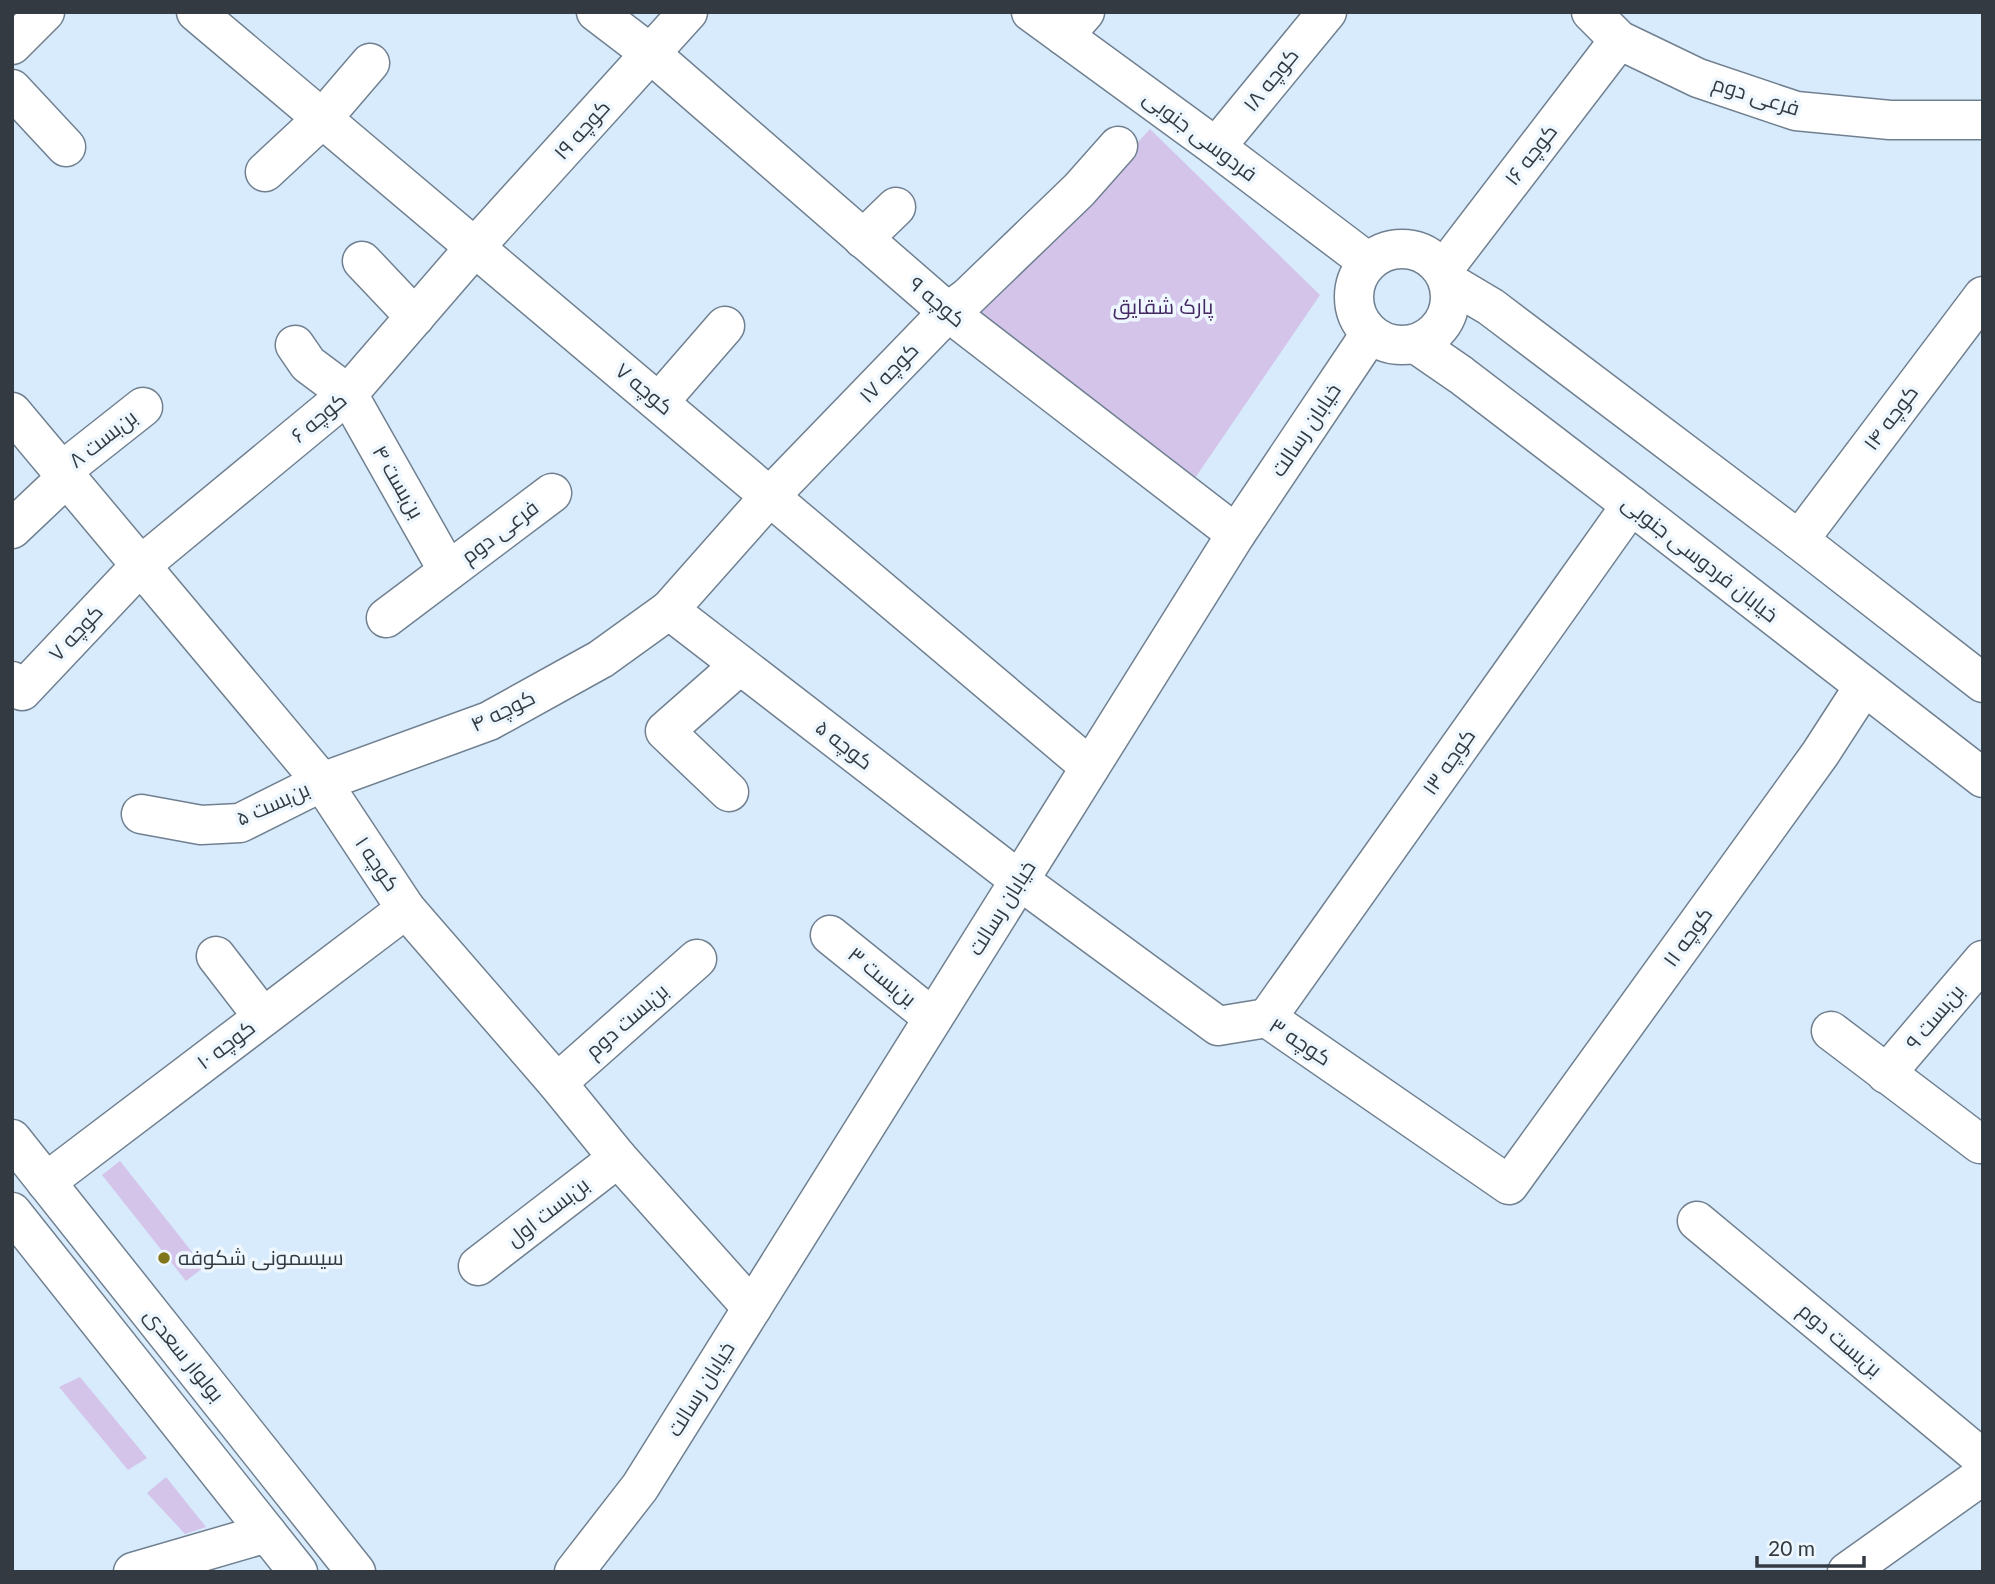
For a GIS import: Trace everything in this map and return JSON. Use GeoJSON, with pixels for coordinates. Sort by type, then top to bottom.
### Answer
{"type":"FeatureCollection","features":[{"type":"Feature","properties":{"kind":"street"},"geometry":{"type":"LineString","coordinates":[[12,45],[45,12]]}},
{"type":"Feature","properties":{"kind":"street","name":"کوچه ۷"},"geometry":{"type":"LineString","coordinates":[[196,12],[1090,767]]}},
{"type":"Feature","properties":{"kind":"street"},"geometry":{"type":"LineString","coordinates":[[596,12],[651,54]]}},
{"type":"Feature","properties":{"kind":"street","name":"کوچه ۱۹"},"geometry":{"type":"LineString","coordinates":[[475,247],[688,12]]}},
{"type":"Feature","properties":{"kind":"street","name":"فردوسی جنوبی"},"geometry":{"type":"LineString","coordinates":[[1031,12],[1074,24],[1216,147],[1368,262]]}},
{"type":"Feature","properties":{"kind":"street","name":"کوچه ۱۸"},"geometry":{"type":"LineString","coordinates":[[1216,147],[1326,12]]}},
{"type":"Feature","properties":{"kind":"street","name":"فرعی دوم"},"geometry":{"type":"LineString","coordinates":[[1591,12],[1619,40],[1698,78],[1796,111],[1890,120],[1983,120]]}},
{"type":"Feature","properties":{"kind":"street","name":"کوچه ۱۶"},"geometry":{"type":"LineString","coordinates":[[1446,276],[1619,40]]}},
{"type":"Feature","properties":{"kind":"street","name":"کوچه ۹"},"geometry":{"type":"LineString","coordinates":[[651,54],[948,313],[1236,534]]}},
{"type":"Feature","properties":{"kind":"street"},"geometry":{"type":"LineString","coordinates":[[265,172],[322,118],[370,64]]}},
{"type":"Feature","properties":{"kind":"street"},"geometry":{"type":"LineString","coordinates":[[12,89],[66,147]]}},
{"type":"Feature","properties":{"kind":"street","name":"کوچه ۱۷"},"geometry":{"type":"LineString","coordinates":[[669,610],[770,496],[948,313],[1079,190],[1118,146]]}},
{"type":"Feature","properties":{"kind":"street"},"geometry":{"type":"LineString","coordinates":[[863,239],[896,207]]}},
{"type":"Feature","properties":{"kind":"street","name":"کوچه ۶"},"geometry":{"type":"LineString","coordinates":[[140,566],[348,394],[475,247]]}},
{"type":"Feature","properties":{"kind":"street"},"geometry":{"type":"LineString","coordinates":[[1446,276],[1451,300],[1445,319],[1433,335],[1416,344],[1384,342],[1370,334],[1360,321],[1354,290],[1359,274],[1368,262],[1383,253],[1399,249],[1416,250],[1431,258],[1446,276],[1491,307],[1799,540],[1983,683]]}},
{"type":"Feature","properties":{"kind":"street"},"geometry":{"type":"LineString","coordinates":[[362,261],[415,317]]}},
{"type":"Feature","properties":{"kind":"street","name":"کوچه ۱۴"},"geometry":{"type":"LineString","coordinates":[[1799,540],[1983,296]]}},
{"type":"Feature","properties":{"kind":"street"},"geometry":{"type":"LineString","coordinates":[[659,402],[725,326]]}},
{"type":"Feature","properties":{"kind":"street","name":"خیابان رسالت"},"geometry":{"type":"LineString","coordinates":[[640,1487],[1236,534],[1370,334]]}},
{"type":"Feature","properties":{"kind":"street","name":"خیابان فردوسی جنوبی"},"geometry":{"type":"LineString","coordinates":[[1416,344],[1461,375],[1631,505],[1983,778]]}},
{"type":"Feature","properties":{"kind":"street"},"geometry":{"type":"LineString","coordinates":[[295,345],[308,363],[348,394]]}},
{"type":"Feature","properties":{"kind":"street","name":"بن‌بست ۴"},"geometry":{"type":"LineString","coordinates":[[348,394],[448,570]]}},
{"type":"Feature","properties":{"kind":"street","name":"بن‌بست ۸"},"geometry":{"type":"LineString","coordinates":[[64,474],[144,407]]}},
{"type":"Feature","properties":{"kind":"street","name":"کوچه ۱"},"geometry":{"type":"LineString","coordinates":[[12,412],[322,782],[406,909],[557,1083],[618,1158],[752,1308]]}},
{"type":"Feature","properties":{"kind":"street"},"geometry":{"type":"LineString","coordinates":[[12,529],[64,474]]}},
{"type":"Feature","properties":{"kind":"street","name":"فرعی دوم"},"geometry":{"type":"LineString","coordinates":[[386,618],[552,493]]}},
{"type":"Feature","properties":{"kind":"street","name":"کوچه ۱۳"},"geometry":{"type":"LineString","coordinates":[[1267,1018],[1631,505]]}},
{"type":"Feature","properties":{"kind":"street","name":"کوچه ۷"},"geometry":{"type":"LineString","coordinates":[[12,681],[22,691],[140,566]]}},
{"type":"Feature","properties":{"kind":"street","name":"کوچه ۵"},"geometry":{"type":"LineString","coordinates":[[669,610],[1020,880]]}},
{"type":"Feature","properties":{"kind":"street","name":"کوچه ۴"},"geometry":{"type":"LineString","coordinates":[[322,782],[489,721],[601,659],[669,610]]}},
{"type":"Feature","properties":{"kind":"street"},"geometry":{"type":"LineString","coordinates":[[729,792],[665,731],[740,666]]}},
{"type":"Feature","properties":{"kind":"street","name":"کوچه ۱۱"},"geometry":{"type":"LineString","coordinates":[[1509,1185],[1820,754],[1864,686]]}},
{"type":"Feature","properties":{"kind":"street","name":"بن‌بست ۵"},"geometry":{"type":"LineString","coordinates":[[141,814],[201,825],[240,823],[322,782]]}},
{"type":"Feature","properties":{"kind":"street","name":"کوچه ۳"},"geometry":{"type":"LineString","coordinates":[[1020,880],[1218,1026],[1267,1018],[1509,1185]]}},
{"type":"Feature","properties":{"kind":"street","name":"کوچه ۱۰"},"geometry":{"type":"LineString","coordinates":[[46,1182],[406,909]]}},
{"type":"Feature","properties":{"kind":"street","name":"بن‌بست ۳"},"geometry":{"type":"LineString","coordinates":[[830,935],[933,1018]]}},
{"type":"Feature","properties":{"kind":"street"},"geometry":{"type":"LineString","coordinates":[[216,956],[264,1017]]}},
{"type":"Feature","properties":{"kind":"street","name":"بن‌بست دوم"},"geometry":{"type":"LineString","coordinates":[[557,1083],[697,959]]}},
{"type":"Feature","properties":{"kind":"street","name":"بن‌بست ۹"},"geometry":{"type":"LineString","coordinates":[[1886,1074],[1983,961]]}},
{"type":"Feature","properties":{"kind":"street"},"geometry":{"type":"LineString","coordinates":[[1831,1031],[1980,1144]]}},
{"type":"Feature","properties":{"kind":"street","name":"بولوار سعدی"},"geometry":{"type":"LineString","coordinates":[[12,1139],[356,1572]]}},
{"type":"Feature","properties":{"kind":"street","name":"بن‌بست اول"},"geometry":{"type":"LineString","coordinates":[[478,1266],[618,1158]]}},
{"type":"Feature","properties":{"kind":"street"},"geometry":{"type":"LineString","coordinates":[[12,1212],[298,1572]]}},
{"type":"Feature","properties":{"kind":"street","name":"بن‌بست دوم"},"geometry":{"type":"LineString","coordinates":[[1697,1221],[1983,1459]]}},
{"type":"Feature","properties":{"kind":"street"},"geometry":{"type":"LineString","coordinates":[[1847,1572],[1983,1475]]}},
{"type":"Feature","properties":{"kind":"street"},"geometry":{"type":"LineString","coordinates":[[574,1572],[640,1487]]}},
{"type":"Feature","properties":{"kind":"street"},"geometry":{"type":"LineString","coordinates":[[602,1572],[640,1487]]}},
{"type":"Feature","properties":{"kind":"street"},"geometry":{"type":"LineString","coordinates":[[133,1572],[267,1533]]}},
{"type":"Feature","properties":{"kind":"green space","name":"پارک شقایق"},"geometry":{"type":"Polygon","coordinates":[[[1150,129],[1320,295],[1193,481],[980,313],[1150,129]]]}},
{"type":"Feature","properties":{"kind":"green space"},"geometry":{"type":"Polygon","coordinates":[[[120,1161],[204,1267],[186,1281],[102,1175],[120,1161]]]}},
{"type":"Feature","properties":{"kind":"green space"},"geometry":{"type":"Polygon","coordinates":[[[80,1377],[147,1458],[128,1470],[59,1387],[80,1377]]]}},
{"type":"Feature","properties":{"kind":"green space"},"geometry":{"type":"Polygon","coordinates":[[[166,1477],[206,1527],[185,1534],[147,1493],[166,1477]]]}},
{"type":"Feature","properties":{"kind":"place","name":"سیسمونی شکوفه"},"geometry":{"type":"Point","coordinates":[164,1258]}}]}
